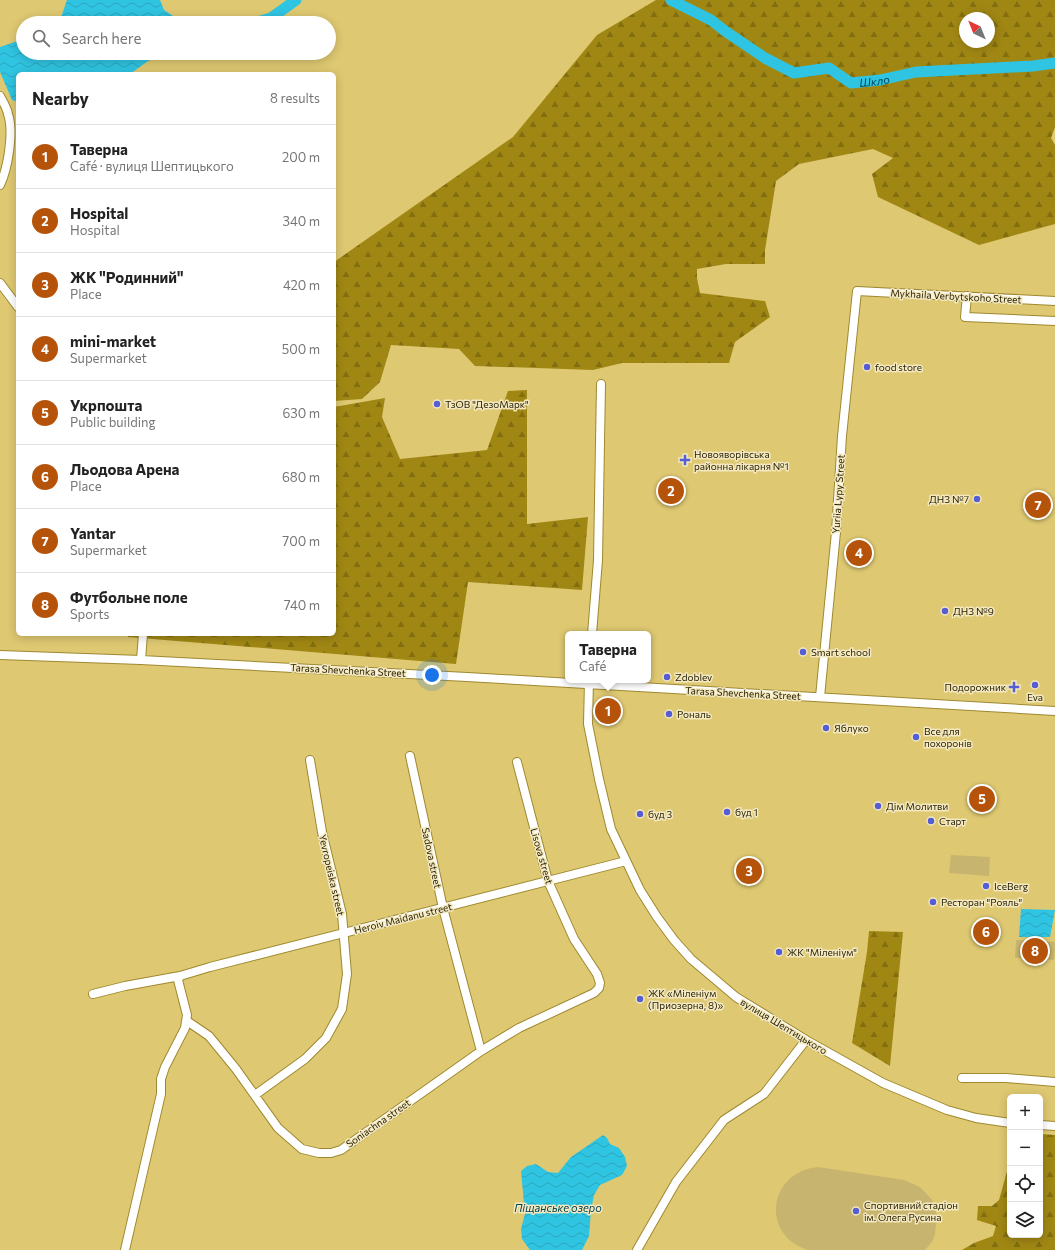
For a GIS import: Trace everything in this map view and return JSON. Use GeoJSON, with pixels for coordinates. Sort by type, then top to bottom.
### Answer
{"type":"FeatureCollection","features":[{"type":"Feature","properties":{"kind":"street"},"geometry":{"type":"LineString","coordinates":[[0,96],[8,113],[11,130],[5,173],[0,185]]}},
{"type":"Feature","properties":{"kind":"street"},"geometry":{"type":"LineString","coordinates":[[0,283],[16,304]]}},
{"type":"Feature","properties":{"kind":"street","name":"Mykhaila Verbytskoho Street"},"geometry":{"type":"LineString","coordinates":[[857,291],[1055,301]]}},
{"type":"Feature","properties":{"kind":"street","name":"Yuriia Lypy Street"},"geometry":{"type":"LineString","coordinates":[[820,697],[836,532],[842,436],[857,291]]}},
{"type":"Feature","properties":{"kind":"street"},"geometry":{"type":"LineString","coordinates":[[967,296],[965,317],[1055,321]]}},
{"type":"Feature","properties":{"kind":"street"},"geometry":{"type":"LineString","coordinates":[[592,631],[598,560],[601,384]]}},
{"type":"Feature","properties":{"kind":"street"},"geometry":{"type":"LineString","coordinates":[[141,660],[143,636]]}},
{"type":"Feature","properties":{"kind":"street","name":"Tarasa Shevchenka Street"},"geometry":{"type":"LineString","coordinates":[[0,655],[141,660],[565,681]]}},
{"type":"Feature","properties":{"kind":"street","name":"вулиця Шептицького"},"geometry":{"type":"LineString","coordinates":[[589,683],[588,724],[611,829],[640,890],[657,917],[674,940],[691,959],[736,996],[806,1040],[883,1083],[947,1110],[976,1118],[1007,1123]]}},
{"type":"Feature","properties":{"kind":"street","name":"Tarasa Shevchenka Street"},"geometry":{"type":"LineString","coordinates":[[604,683],[1055,712]]}},
{"type":"Feature","properties":{"kind":"street","name":"Sadova street"},"geometry":{"type":"LineString","coordinates":[[410,756],[444,908],[481,1051]]}},
{"type":"Feature","properties":{"kind":"street","name":"Yevropeiska street"},"geometry":{"type":"LineString","coordinates":[[255,1094],[305,1060],[326,1038],[342,1009],[347,974],[342,914],[322,832],[310,760]]}},
{"type":"Feature","properties":{"kind":"street","name":"Lisova street"},"geometry":{"type":"LineString","coordinates":[[517,762],[548,881],[574,939],[597,974],[600,982],[599,988]]}},
{"type":"Feature","properties":{"kind":"street","name":"Heroiv Maidanu street"},"geometry":{"type":"LineString","coordinates":[[93,994],[125,986],[180,976],[626,861]]}},
{"type":"Feature","properties":{"kind":"street"},"geometry":{"type":"LineString","coordinates":[[125,1250],[161,1094],[161,1079],[165,1067],[185,1028],[187,1021],[187,1015],[178,980],[180,976]]}},
{"type":"Feature","properties":{"kind":"street","name":"Soniachna street"},"geometry":{"type":"LineString","coordinates":[[187,1021],[209,1036],[255,1094],[278,1128],[302,1148],[319,1154],[341,1150],[481,1051],[519,1028],[594,993],[599,988]]}},
{"type":"Feature","properties":{"kind":"street"},"geometry":{"type":"LineString","coordinates":[[637,1250],[676,1182],[724,1120],[764,1094],[806,1040]]}},
{"type":"Feature","properties":{"kind":"street"},"geometry":{"type":"LineString","coordinates":[[962,1078],[1006,1078],[1055,1082]]}},
{"type":"Feature","properties":{"kind":"street"},"geometry":{"type":"LineString","coordinates":[[1043,1125],[1055,1126]]}},
{"type":"Feature","properties":{"kind":"green space"},"geometry":{"type":"Polygon","coordinates":[[[656,0],[1055,0],[1055,127],[1051,138],[1055,145],[1055,224],[979,245],[878,197],[872,174],[893,158],[873,149],[799,164],[776,181],[765,250],[765,264],[726,264],[697,269],[700,293],[765,301],[770,317],[735,342],[729,363],[622,363],[593,370],[475,366],[459,349],[391,345],[380,382],[362,399],[336,401],[336,261],[513,137],[597,35],[656,0]]]}},
{"type":"Feature","properties":{"kind":"green space"},"geometry":{"type":"Polygon","coordinates":[[[527,390],[527,524],[588,517],[582,590],[468,582],[456,664],[128,637],[336,636],[336,407],[385,398],[382,417],[400,459],[487,450],[508,391],[527,390]]]}},
{"type":"Feature","properties":{"kind":"green space"},"geometry":{"type":"Polygon","coordinates":[[[869,931],[903,932],[890,1066],[852,1043],[869,931]]]}},
{"type":"Feature","properties":{"kind":"green space"},"geometry":{"type":"Polygon","coordinates":[[[1043,1134],[1055,1135],[1055,1250],[962,1250],[974,1243],[993,1236],[996,1226],[977,1220],[978,1206],[992,1206],[999,1200],[1007,1172],[1007,1238],[1043,1238],[1043,1134]]]}},
{"type":"Feature","properties":{"kind":"shaded area"},"geometry":{"type":"Polygon","coordinates":[[[951,855],[990,857],[989,876],[949,873],[951,855]]]}},
{"type":"Feature","properties":{"kind":"shaded area"},"geometry":{"type":"Polygon","coordinates":[[[1016,940],[1055,942],[1054,960],[1015,958],[1016,940]]]}},
{"type":"Feature","properties":{"kind":"shaded area","name":"Спортивний стадіон ім. Олега Русина"},"geometry":{"type":"Polygon","coordinates":[[[818,1167],[904,1180],[920,1187],[932,1200],[937,1216],[935,1234],[932,1242],[925,1250],[808,1250],[793,1242],[782,1231],[777,1218],[776,1205],[780,1192],[789,1180],[801,1171],[818,1167]]]}},
{"type":"Feature","properties":{"kind":"water"},"geometry":{"type":"Polygon","coordinates":[[[67,0],[160,0],[164,10],[173,16],[61,16],[67,0]]]}},
{"type":"Feature","properties":{"kind":"water"},"geometry":{"type":"Polygon","coordinates":[[[16,41],[16,60],[151,60],[133,72],[16,72],[16,101],[12,100],[0,72],[0,47],[16,41]]]}},
{"type":"Feature","properties":{"kind":"water"},"geometry":{"type":"Polygon","coordinates":[[[1021,909],[1055,910],[1050,937],[1019,937],[1021,909]]]}},
{"type":"Feature","properties":{"kind":"water","name":"Піщанське озеро"},"geometry":{"type":"Polygon","coordinates":[[[603,1135],[607,1138],[610,1144],[619,1148],[625,1157],[627,1166],[622,1175],[600,1185],[594,1195],[589,1236],[582,1250],[530,1250],[522,1239],[521,1229],[525,1214],[521,1171],[527,1166],[536,1164],[548,1172],[558,1173],[571,1157],[603,1135]]]}},
{"type":"Feature","properties":{"kind":"waterway","name":"Шкло"},"geometry":{"type":"LineString","coordinates":[[274,16],[296,0]]}},
{"type":"Feature","properties":{"kind":"waterway","name":"Шкло"},"geometry":{"type":"LineString","coordinates":[[671,0],[711,20],[765,58],[794,73],[829,68],[851,83],[880,80],[916,72],[1033,66],[1055,63]]}},
{"type":"Feature","properties":{"kind":"place","name":"food store"},"geometry":{"type":"Point","coordinates":[867,367]}},
{"type":"Feature","properties":{"kind":"place","name":"ТзОВ \"ДезоМарк\""},"geometry":{"type":"Point","coordinates":[437,404]}},
{"type":"Feature","properties":{"kind":"place","name":"Новояворівська районна лікарня №1"},"geometry":{"type":"Point","coordinates":[685,460]}},
{"type":"Feature","properties":{"kind":"place","name":"Hospital"},"geometry":{"type":"Point","coordinates":[671,491]}},
{"type":"Feature","properties":{"kind":"place","name":"ДНЗ №7"},"geometry":{"type":"Point","coordinates":[977,499]}},
{"type":"Feature","properties":{"kind":"place","name":"Yantar"},"geometry":{"type":"Point","coordinates":[1038,505]}},
{"type":"Feature","properties":{"kind":"place","name":"mini-market"},"geometry":{"type":"Point","coordinates":[859,553]}},
{"type":"Feature","properties":{"kind":"place","name":"ДНЗ №9"},"geometry":{"type":"Point","coordinates":[945,611]}},
{"type":"Feature","properties":{"kind":"place","name":"Smart school"},"geometry":{"type":"Point","coordinates":[803,652]}},
{"type":"Feature","properties":{"kind":"place","name":"Zdoblev"},"geometry":{"type":"Point","coordinates":[667,677]}},
{"type":"Feature","properties":{"kind":"place","name":"Eva"},"geometry":{"type":"Point","coordinates":[1035,685]}},
{"type":"Feature","properties":{"kind":"place","name":"Подорожник"},"geometry":{"type":"Point","coordinates":[1014,687]}},
{"type":"Feature","properties":{"kind":"place","name":"Таверна"},"geometry":{"type":"Point","coordinates":[608,711]}},
{"type":"Feature","properties":{"kind":"place","name":"Рональ"},"geometry":{"type":"Point","coordinates":[669,714]}},
{"type":"Feature","properties":{"kind":"place","name":"Яблуко"},"geometry":{"type":"Point","coordinates":[826,728]}},
{"type":"Feature","properties":{"kind":"place","name":"Все для похоронів"},"geometry":{"type":"Point","coordinates":[916,737]}},
{"type":"Feature","properties":{"kind":"place","name":"Укрпошта"},"geometry":{"type":"Point","coordinates":[982,799]}},
{"type":"Feature","properties":{"kind":"place","name":"Дім Молитви"},"geometry":{"type":"Point","coordinates":[878,806]}},
{"type":"Feature","properties":{"kind":"place","name":"буд 1"},"geometry":{"type":"Point","coordinates":[727,812]}},
{"type":"Feature","properties":{"kind":"place","name":"буд 3"},"geometry":{"type":"Point","coordinates":[640,814]}},
{"type":"Feature","properties":{"kind":"place","name":"Старт"},"geometry":{"type":"Point","coordinates":[931,821]}},
{"type":"Feature","properties":{"kind":"place","name":"ЖК \"Родинний\""},"geometry":{"type":"Point","coordinates":[749,871]}},
{"type":"Feature","properties":{"kind":"place","name":"IceBerg"},"geometry":{"type":"Point","coordinates":[986,886]}},
{"type":"Feature","properties":{"kind":"place","name":"Ресторан \"Рояль\""},"geometry":{"type":"Point","coordinates":[933,902]}},
{"type":"Feature","properties":{"kind":"place","name":"Льодова Арена"},"geometry":{"type":"Point","coordinates":[986,932]}},
{"type":"Feature","properties":{"kind":"place","name":"Футбольне поле"},"geometry":{"type":"Point","coordinates":[1035,951]}},
{"type":"Feature","properties":{"kind":"place","name":"ЖК \"Міленіум\""},"geometry":{"type":"Point","coordinates":[779,952]}},
{"type":"Feature","properties":{"kind":"place","name":"ЖК «Міленіум (Приозерна, 8)»"},"geometry":{"type":"Point","coordinates":[640,999]}},
{"type":"Feature","properties":{"kind":"place","name":"Спортивний стадіон ім. Олега Русина"},"geometry":{"type":"Point","coordinates":[856,1211]}}]}
